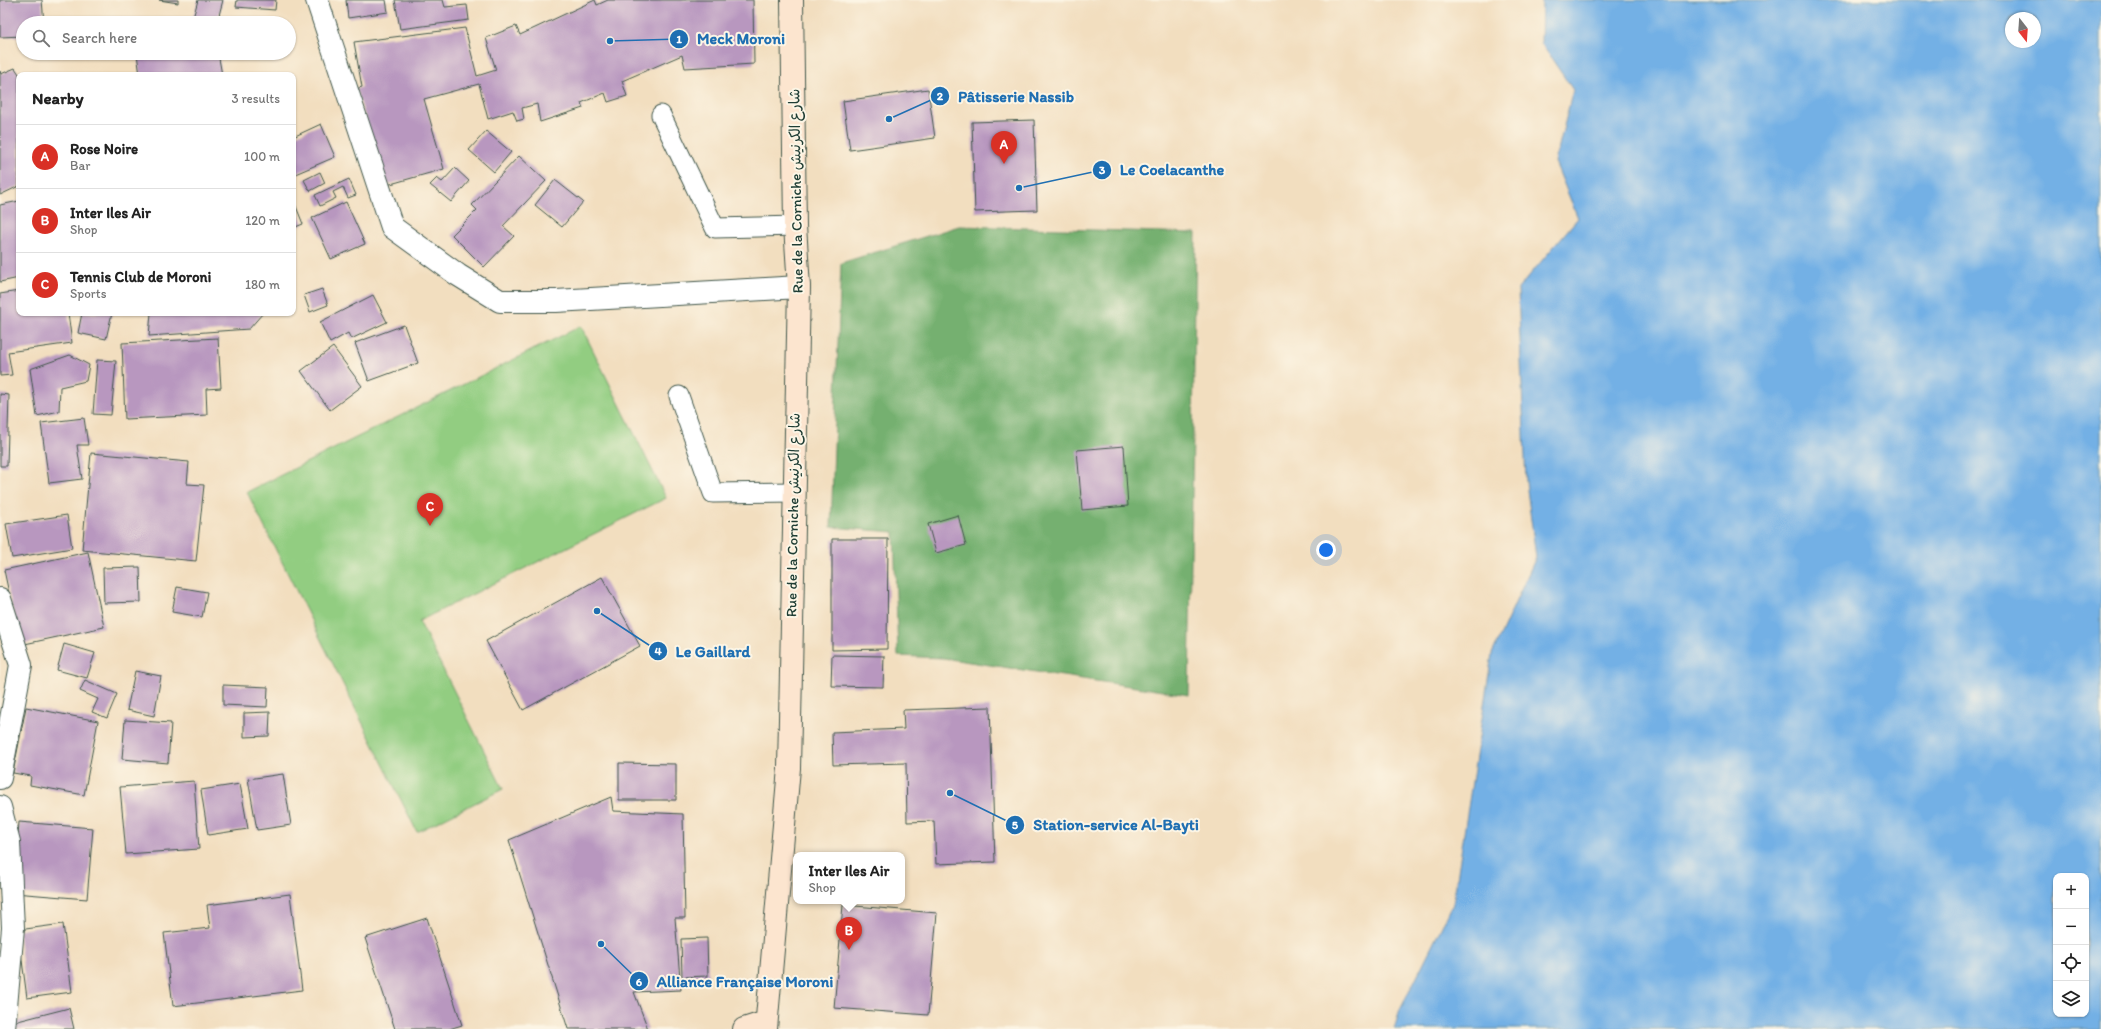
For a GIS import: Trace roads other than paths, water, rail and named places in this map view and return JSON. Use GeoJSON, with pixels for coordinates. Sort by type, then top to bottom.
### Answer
{"type":"FeatureCollection","features":[{"type":"Feature","properties":{"kind":"main road","name":"Rue de la Corniche شارع الكرنيش"},"geometry":{"type":"LineString","coordinates":[[766,1025],[789,768],[793,492],[799,287],[795,226],[792,0]]}},
{"type":"Feature","properties":{"kind":"main road"},"geometry":{"type":"LineString","coordinates":[[744,1029],[766,1025]]}},
{"type":"Feature","properties":{"kind":"street"},"geometry":{"type":"LineString","coordinates":[[317,0],[392,227],[458,275],[500,300],[556,301],[799,287]]}},
{"type":"Feature","properties":{"kind":"street"},"geometry":{"type":"LineString","coordinates":[[0,599],[21,665],[0,778]]}},
{"type":"Feature","properties":{"kind":"street"},"geometry":{"type":"LineString","coordinates":[[0,807],[9,842],[13,928],[4,1029]]}},
{"type":"Feature","properties":{"kind":"lane"},"geometry":{"type":"LineString","coordinates":[[661,115],[715,228],[795,226]]}},
{"type":"Feature","properties":{"kind":"lane"},"geometry":{"type":"LineString","coordinates":[[679,396],[713,493],[793,492]]}},
{"type":"Feature","properties":{"kind":"water"},"geometry":{"type":"Polygon","coordinates":[[[1542,0],[2101,0],[2101,1029],[1394,1029],[1400,1010],[1453,904],[1492,654],[1536,557],[1526,482],[1518,289],[1578,218],[1555,162],[1573,90],[1541,43],[1542,0]]]}},
{"type":"Feature","properties":{"kind":"place","name":"Meck Moroni"},"geometry":{"type":"Point","coordinates":[610,41]}},
{"type":"Feature","properties":{"kind":"place","name":"Pâtisserie Nassib"},"geometry":{"type":"Point","coordinates":[889,119]}},
{"type":"Feature","properties":{"kind":"place","name":"Rose Noire"},"geometry":{"type":"Point","coordinates":[1004,164]}},
{"type":"Feature","properties":{"kind":"place","name":"Le Coelacanthe"},"geometry":{"type":"Point","coordinates":[1019,188]}},
{"type":"Feature","properties":{"kind":"place","name":"Tennis Club de Moroni"},"geometry":{"type":"Point","coordinates":[430,526]}},
{"type":"Feature","properties":{"kind":"place","name":"Le Gaillard"},"geometry":{"type":"Point","coordinates":[597,611]}},
{"type":"Feature","properties":{"kind":"place","name":"Station-service Al-Bayti"},"geometry":{"type":"Point","coordinates":[950,793]}},
{"type":"Feature","properties":{"kind":"place","name":"Alliance Française Moroni"},"geometry":{"type":"Point","coordinates":[601,944]}},
{"type":"Feature","properties":{"kind":"place","name":"Inter Iles Air"},"geometry":{"type":"Point","coordinates":[849,950]}}]}
